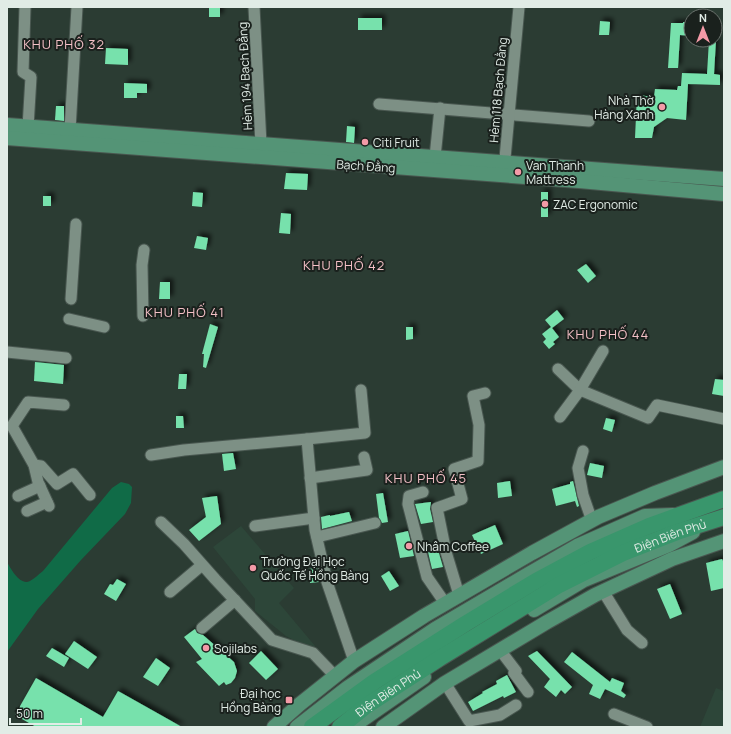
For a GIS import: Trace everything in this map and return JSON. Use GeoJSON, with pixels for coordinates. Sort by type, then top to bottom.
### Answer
{"type":"FeatureCollection","features":[{"type":"Feature","properties":{"kind":"highway","name":"Điện Biên Phủ"},"geometry":{"type":"LineString","coordinates":[[312,727],[374,682],[536,581],[590,552],[681,514],[724,499]]}},
{"type":"Feature","properties":{"kind":"highway","name":"Điện Biên Phủ"},"geometry":{"type":"LineString","coordinates":[[340,727],[366,706],[453,650],[559,585],[623,553],[677,532],[723,517]]}},
{"type":"Feature","properties":{"kind":"main road","name":"Bạch Đằng"},"geometry":{"type":"LineString","coordinates":[[7,125],[28,126],[69,136]]}},
{"type":"Feature","properties":{"kind":"main road","name":"Bạch Đằng"},"geometry":{"type":"LineString","coordinates":[[7,138],[69,136],[628,178],[724,179]]}},
{"type":"Feature","properties":{"kind":"main road","name":"Bạch Đằng"},"geometry":{"type":"LineString","coordinates":[[261,151],[435,157],[504,169]]}},
{"type":"Feature","properties":{"kind":"main road","name":"Bạch Đằng"},"geometry":{"type":"LineString","coordinates":[[628,178],[724,194]]}},
{"type":"Feature","properties":{"kind":"main road"},"geometry":{"type":"LineString","coordinates":[[274,727],[354,661],[445,604],[532,553],[592,521],[655,493],[724,467]]}},
{"type":"Feature","properties":{"kind":"main road","name":"Điện Biên Phủ"},"geometry":{"type":"LineString","coordinates":[[297,727],[347,688],[435,629],[577,546],[645,516],[681,514]]}},
{"type":"Feature","properties":{"kind":"main road","name":"Điện Biên Phủ"},"geometry":{"type":"LineString","coordinates":[[352,727],[428,674],[584,580],[669,545],[723,517]]}},
{"type":"Feature","properties":{"kind":"main road","name":"Điện Biên Phủ"},"geometry":{"type":"LineString","coordinates":[[383,727],[445,683],[602,591],[672,559],[724,541]]}},
{"type":"Feature","properties":{"kind":"street"},"geometry":{"type":"LineString","coordinates":[[25,7],[23,72],[31,77],[28,126]]}},
{"type":"Feature","properties":{"kind":"street"},"geometry":{"type":"LineString","coordinates":[[69,136],[77,7]]}},
{"type":"Feature","properties":{"kind":"street","name":"Hẻm 194 Bạch Đằng"},"geometry":{"type":"LineString","coordinates":[[254,7],[257,43],[261,151]]}},
{"type":"Feature","properties":{"kind":"street","name":"Hẻm 118 Bạch Đằng"},"geometry":{"type":"LineString","coordinates":[[504,169],[519,7]]}},
{"type":"Feature","properties":{"kind":"street"},"geometry":{"type":"LineString","coordinates":[[379,104],[589,121]]}},
{"type":"Feature","properties":{"kind":"street"},"geometry":{"type":"LineString","coordinates":[[435,157],[440,108]]}},
{"type":"Feature","properties":{"kind":"street"},"geometry":{"type":"LineString","coordinates":[[71,299],[76,224]]}},
{"type":"Feature","properties":{"kind":"street"},"geometry":{"type":"LineString","coordinates":[[143,316],[142,265],[144,250]]}},
{"type":"Feature","properties":{"kind":"street"},"geometry":{"type":"LineString","coordinates":[[69,319],[104,328]]}},
{"type":"Feature","properties":{"kind":"street"},"geometry":{"type":"LineString","coordinates":[[560,417],[580,390],[604,351]]}},
{"type":"Feature","properties":{"kind":"street"},"geometry":{"type":"LineString","coordinates":[[7,352],[66,358]]}},
{"type":"Feature","properties":{"kind":"street"},"geometry":{"type":"LineString","coordinates":[[558,368],[580,390],[648,418],[657,405],[724,419]]}},
{"type":"Feature","properties":{"kind":"street"},"geometry":{"type":"LineString","coordinates":[[151,455],[184,450],[365,433],[361,390]]}},
{"type":"Feature","properties":{"kind":"street"},"geometry":{"type":"LineString","coordinates":[[459,596],[446,552],[437,508],[462,499],[454,469],[478,461],[479,425],[474,396],[485,393]]}},
{"type":"Feature","properties":{"kind":"street"},"geometry":{"type":"LineString","coordinates":[[27,512],[48,504],[40,486],[34,465],[12,426],[28,402],[64,405]]}},
{"type":"Feature","properties":{"kind":"street"},"geometry":{"type":"LineString","coordinates":[[307,439],[317,537],[327,582],[354,661]]}},
{"type":"Feature","properties":{"kind":"street"},"geometry":{"type":"LineString","coordinates":[[583,451],[578,468],[583,495],[592,521]]}},
{"type":"Feature","properties":{"kind":"street"},"geometry":{"type":"LineString","coordinates":[[310,478],[366,470],[364,457]]}},
{"type":"Feature","properties":{"kind":"street"},"geometry":{"type":"LineString","coordinates":[[34,465],[41,466],[57,484],[73,474],[90,496]]}},
{"type":"Feature","properties":{"kind":"street"},"geometry":{"type":"LineString","coordinates":[[18,496],[40,486]]}},
{"type":"Feature","properties":{"kind":"street"},"geometry":{"type":"LineString","coordinates":[[423,492],[409,496],[408,504],[427,576],[445,604]]}},
{"type":"Feature","properties":{"kind":"street"},"geometry":{"type":"LineString","coordinates":[[255,526],[314,518]]}},
{"type":"Feature","properties":{"kind":"street"},"geometry":{"type":"LineString","coordinates":[[161,522],[184,544],[272,640],[313,653],[335,676]]}},
{"type":"Feature","properties":{"kind":"street"},"geometry":{"type":"LineString","coordinates":[[317,537],[375,523]]}},
{"type":"Feature","properties":{"kind":"street"},"geometry":{"type":"LineString","coordinates":[[170,592],[202,565]]}},
{"type":"Feature","properties":{"kind":"street"},"geometry":{"type":"LineString","coordinates":[[602,591],[627,630],[642,643]]}},
{"type":"Feature","properties":{"kind":"street"},"geometry":{"type":"LineString","coordinates":[[202,628],[235,600]]}},
{"type":"Feature","properties":{"kind":"street"},"geometry":{"type":"LineString","coordinates":[[500,650],[516,671],[514,673],[528,692]]}},
{"type":"Feature","properties":{"kind":"street"},"geometry":{"type":"LineString","coordinates":[[445,683],[469,721],[500,715],[516,705]]}},
{"type":"Feature","properties":{"kind":"street"},"geometry":{"type":"LineString","coordinates":[[614,714],[642,726]]}},
{"type":"Feature","properties":{"kind":"shaded area"},"geometry":{"type":"Polygon","coordinates":[[[121,482],[129,484],[132,487],[131,503],[125,514],[81,560],[38,609],[7,652],[7,562],[19,579],[26,582],[33,579],[43,571],[112,488],[121,482]]]}},
{"type":"Feature","properties":{"kind":"shaded area","name":"Trường Đại Học Quốc Tế Hồng Bàng"},"geometry":{"type":"Polygon","coordinates":[[[241,526],[294,588],[279,603],[315,646],[311,649],[286,636],[255,611],[255,599],[213,547],[241,526]]]}},
{"type":"Feature","properties":{"kind":"shaded area"},"geometry":{"type":"Polygon","coordinates":[[[716,688],[724,691],[724,727],[700,727],[716,688]]]}},
{"type":"Feature","properties":{"kind":"building"},"geometry":{"type":"Polygon","coordinates":[[[209,7],[220,7],[220,17],[209,17],[209,7]]]}},
{"type":"Feature","properties":{"kind":"building"},"geometry":{"type":"Polygon","coordinates":[[[358,18],[382,18],[382,30],[358,30],[358,18]]]}},
{"type":"Feature","properties":{"kind":"building"},"geometry":{"type":"Polygon","coordinates":[[[600,21],[610,22],[609,35],[599,35],[600,21]]]}},
{"type":"Feature","properties":{"kind":"building"},"geometry":{"type":"Polygon","coordinates":[[[671,23],[683,23],[683,35],[680,35],[678,68],[668,68],[671,23]]]}},
{"type":"Feature","properties":{"kind":"building"},"geometry":{"type":"Polygon","coordinates":[[[106,48],[128,49],[128,65],[105,64],[106,48]]]}},
{"type":"Feature","properties":{"kind":"building","name":"Nhà Thờ Hàng Xanh"},"geometry":{"type":"Polygon","coordinates":[[[709,48],[716,48],[714,74],[720,75],[720,85],[688,84],[686,120],[667,118],[654,127],[652,138],[635,138],[637,95],[654,97],[655,89],[677,90],[678,86],[681,86],[682,73],[707,74],[709,48]]]}},
{"type":"Feature","properties":{"kind":"building"},"geometry":{"type":"Polygon","coordinates":[[[124,83],[147,84],[147,93],[137,93],[137,98],[124,98],[124,83]]]}},
{"type":"Feature","properties":{"kind":"building"},"geometry":{"type":"Polygon","coordinates":[[[56,106],[64,106],[64,121],[55,120],[56,106]]]}},
{"type":"Feature","properties":{"kind":"building"},"geometry":{"type":"Polygon","coordinates":[[[347,126],[355,127],[354,143],[346,142],[347,126]]]}},
{"type":"Feature","properties":{"kind":"building"},"geometry":{"type":"Polygon","coordinates":[[[286,173],[308,174],[307,190],[284,189],[286,173]]]}},
{"type":"Feature","properties":{"kind":"building"},"geometry":{"type":"Polygon","coordinates":[[[193,192],[203,193],[202,207],[192,206],[193,192]]]}},
{"type":"Feature","properties":{"kind":"building","name":"ZAC Ergonomic"},"geometry":{"type":"Polygon","coordinates":[[[541,192],[548,192],[548,217],[541,217],[541,192]]]}},
{"type":"Feature","properties":{"kind":"building"},"geometry":{"type":"Polygon","coordinates":[[[43,196],[51,196],[51,206],[43,206],[43,196]]]}},
{"type":"Feature","properties":{"kind":"building"},"geometry":{"type":"Polygon","coordinates":[[[281,213],[291,214],[290,234],[279,233],[281,213]]]}},
{"type":"Feature","properties":{"kind":"building"},"geometry":{"type":"Polygon","coordinates":[[[197,236],[208,238],[206,250],[194,248],[197,236]]]}},
{"type":"Feature","properties":{"kind":"building"},"geometry":{"type":"Polygon","coordinates":[[[586,264],[596,276],[588,283],[577,270],[586,264]]]}},
{"type":"Feature","properties":{"kind":"building"},"geometry":{"type":"Polygon","coordinates":[[[160,282],[170,282],[170,299],[159,299],[160,282]]]}},
{"type":"Feature","properties":{"kind":"building"},"geometry":{"type":"Polygon","coordinates":[[[557,310],[564,319],[552,328],[559,337],[553,342],[555,344],[549,349],[543,342],[546,339],[542,334],[551,327],[545,320],[557,310]]]}},
{"type":"Feature","properties":{"kind":"building"},"geometry":{"type":"Polygon","coordinates":[[[210,324],[218,327],[206,368],[203,367],[204,354],[202,354],[210,324]]]}},
{"type":"Feature","properties":{"kind":"building"},"geometry":{"type":"Polygon","coordinates":[[[406,327],[413,327],[413,339],[406,340],[406,327]]]}},
{"type":"Feature","properties":{"kind":"building"},"geometry":{"type":"Polygon","coordinates":[[[35,362],[64,365],[63,384],[34,381],[35,362]]]}},
{"type":"Feature","properties":{"kind":"building"},"geometry":{"type":"Polygon","coordinates":[[[179,374],[187,374],[186,389],[178,389],[179,374]]]}},
{"type":"Feature","properties":{"kind":"building"},"geometry":{"type":"Polygon","coordinates":[[[715,379],[724,380],[724,396],[712,394],[715,379]]]}},
{"type":"Feature","properties":{"kind":"building"},"geometry":{"type":"Polygon","coordinates":[[[176,416],[183,416],[184,428],[176,428],[176,416]]]}},
{"type":"Feature","properties":{"kind":"building"},"geometry":{"type":"Polygon","coordinates":[[[606,418],[615,420],[612,432],[603,429],[606,418]]]}},
{"type":"Feature","properties":{"kind":"building"},"geometry":{"type":"Polygon","coordinates":[[[233,453],[236,469],[224,471],[222,454],[233,453]]]}},
{"type":"Feature","properties":{"kind":"building"},"geometry":{"type":"Polygon","coordinates":[[[590,463],[604,466],[602,478],[587,475],[590,463]]]}},
{"type":"Feature","properties":{"kind":"building"},"geometry":{"type":"Polygon","coordinates":[[[510,481],[512,496],[498,498],[497,483],[510,481]]]}},
{"type":"Feature","properties":{"kind":"building"},"geometry":{"type":"Polygon","coordinates":[[[573,481],[579,506],[577,507],[575,501],[556,506],[552,489],[570,484],[570,482],[573,481]]]}},
{"type":"Feature","properties":{"kind":"building"},"geometry":{"type":"Polygon","coordinates":[[[383,493],[388,522],[382,523],[379,518],[376,494],[383,493]]]}},
{"type":"Feature","properties":{"kind":"building"},"geometry":{"type":"Polygon","coordinates":[[[217,496],[221,524],[199,541],[189,530],[206,517],[202,498],[217,496]]]}},
{"type":"Feature","properties":{"kind":"building"},"geometry":{"type":"Polygon","coordinates":[[[431,502],[430,509],[433,522],[421,524],[415,504],[431,502]]]}},
{"type":"Feature","properties":{"kind":"building"},"geometry":{"type":"Polygon","coordinates":[[[349,512],[352,521],[322,529],[321,517],[349,512]]]}},
{"type":"Feature","properties":{"kind":"building"},"geometry":{"type":"Polygon","coordinates":[[[495,525],[503,544],[481,554],[472,535],[495,525]]]}},
{"type":"Feature","properties":{"kind":"building","name":"Nhâm Coffee"},"geometry":{"type":"Polygon","coordinates":[[[408,531],[414,556],[400,558],[395,534],[408,531]]]}},
{"type":"Feature","properties":{"kind":"building"},"geometry":{"type":"Polygon","coordinates":[[[438,550],[443,567],[432,569],[428,552],[438,550]]]}},
{"type":"Feature","properties":{"kind":"building"},"geometry":{"type":"Polygon","coordinates":[[[722,559],[724,563],[724,588],[711,591],[706,563],[722,559]]]}},
{"type":"Feature","properties":{"kind":"building"},"geometry":{"type":"Polygon","coordinates":[[[317,568],[319,582],[310,583],[309,569],[317,568]]]}},
{"type":"Feature","properties":{"kind":"building"},"geometry":{"type":"Polygon","coordinates":[[[389,571],[399,586],[390,591],[381,576],[389,571]]]}},
{"type":"Feature","properties":{"kind":"building"},"geometry":{"type":"Polygon","coordinates":[[[117,579],[126,584],[116,601],[104,594],[110,584],[113,585],[117,579]]]}},
{"type":"Feature","properties":{"kind":"building"},"geometry":{"type":"Polygon","coordinates":[[[670,584],[682,614],[670,619],[657,589],[670,584]]]}},
{"type":"Feature","properties":{"kind":"building","name":"Sojilabs"},"geometry":{"type":"Polygon","coordinates":[[[195,629],[197,633],[203,635],[234,662],[237,671],[235,678],[231,683],[226,685],[224,682],[219,686],[196,662],[202,659],[184,637],[195,629]]]}},
{"type":"Feature","properties":{"kind":"building"},"geometry":{"type":"Polygon","coordinates":[[[74,641],[97,657],[88,669],[65,654],[74,641]]]}},
{"type":"Feature","properties":{"kind":"building"},"geometry":{"type":"Polygon","coordinates":[[[52,648],[69,658],[64,667],[46,656],[52,648]]]}},
{"type":"Feature","properties":{"kind":"building"},"geometry":{"type":"Polygon","coordinates":[[[261,651],[278,669],[266,680],[249,663],[261,651]]]}},
{"type":"Feature","properties":{"kind":"building"},"geometry":{"type":"Polygon","coordinates":[[[537,651],[572,687],[565,694],[561,690],[556,697],[544,687],[550,679],[528,656],[537,651]]]}},
{"type":"Feature","properties":{"kind":"building"},"geometry":{"type":"Polygon","coordinates":[[[572,652],[610,682],[612,678],[624,683],[621,691],[626,695],[624,698],[605,689],[600,699],[589,694],[593,685],[564,662],[572,652]]]}},
{"type":"Feature","properties":{"kind":"building"},"geometry":{"type":"Polygon","coordinates":[[[156,658],[170,668],[158,686],[143,677],[156,658]]]}},
{"type":"Feature","properties":{"kind":"building"},"geometry":{"type":"Polygon","coordinates":[[[507,675],[516,692],[504,698],[503,696],[473,711],[468,702],[497,684],[496,681],[507,675]]]}},
{"type":"Feature","properties":{"kind":"building"},"geometry":{"type":"Polygon","coordinates":[[[36,678],[103,717],[118,691],[182,727],[36,727],[15,715],[36,678]]]}},
{"type":"Feature","properties":{"kind":"place","name":"Nhà Thờ Hàng Xanh"},"geometry":{"type":"Point","coordinates":[662,107]}},
{"type":"Feature","properties":{"kind":"place","name":"Citi Fruit"},"geometry":{"type":"Point","coordinates":[365,142]}},
{"type":"Feature","properties":{"kind":"place","name":"Van Thanh Mattress"},"geometry":{"type":"Point","coordinates":[518,172]}},
{"type":"Feature","properties":{"kind":"place","name":"ZAC Ergonomic"},"geometry":{"type":"Point","coordinates":[545,204]}},
{"type":"Feature","properties":{"kind":"place","name":"Nhâm Coffee"},"geometry":{"type":"Point","coordinates":[409,546]}},
{"type":"Feature","properties":{"kind":"place","name":"Trường Đại Học Quốc Tế Hồng Bàng"},"geometry":{"type":"Point","coordinates":[253,568]}},
{"type":"Feature","properties":{"kind":"place","name":"Sojilabs"},"geometry":{"type":"Point","coordinates":[206,648]}},
{"type":"Feature","properties":{"kind":"place","name":"Đại học Hồng Bàng"},"geometry":{"type":"Point","coordinates":[289,700]}},
{"type":"Feature","properties":{"kind":"district","name":"KHU PHỐ 32"},"geometry":{"type":"Point","coordinates":[64,44]}},
{"type":"Feature","properties":{"kind":"district","name":"KHU PHỐ 42"},"geometry":{"type":"Point","coordinates":[344,265]}},
{"type":"Feature","properties":{"kind":"district","name":"KHU PHỐ 41"},"geometry":{"type":"Point","coordinates":[185,312]}},
{"type":"Feature","properties":{"kind":"district","name":"KHU PHỐ 44"},"geometry":{"type":"Point","coordinates":[608,334]}},
{"type":"Feature","properties":{"kind":"district","name":"KHU PHỐ 45"},"geometry":{"type":"Point","coordinates":[426,478]}}]}
